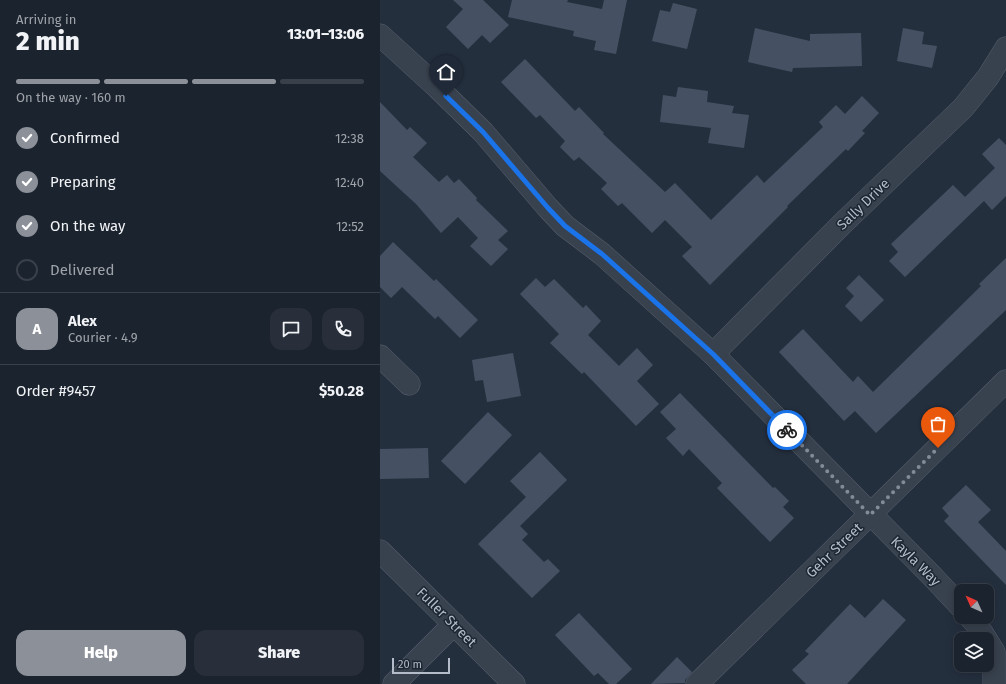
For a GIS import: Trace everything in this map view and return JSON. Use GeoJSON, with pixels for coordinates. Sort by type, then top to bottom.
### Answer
{"type":"FeatureCollection","features":[{"type":"Feature","properties":{"kind":"street","name":"Kayla Way"},"geometry":{"type":"LineString","coordinates":[[380,35],[437,87],[483,132],[565,226],[602,254],[713,354],[870,515],[932,576],[954,600]]}},
{"type":"Feature","properties":{"kind":"street","name":"Sally Drive"},"geometry":{"type":"LineString","coordinates":[[713,354],[843,223],[963,108],[988,78],[1006,48]]}},
{"type":"Feature","properties":{"kind":"street"},"geometry":{"type":"LineString","coordinates":[[380,356],[409,384]]}},
{"type":"Feature","properties":{"kind":"street","name":"Gehr Street"},"geometry":{"type":"LineString","coordinates":[[697,684],[1006,381]]}},
{"type":"Feature","properties":{"kind":"street","name":"Fuller Street"},"geometry":{"type":"LineString","coordinates":[[380,551],[514,684]]}},
{"type":"Feature","properties":{"kind":"street"},"geometry":{"type":"LineString","coordinates":[[394,684],[454,624]]}},
{"type":"Feature","properties":{"kind":"street"},"geometry":{"type":"LineString","coordinates":[[994,672],[994,684]]}},
{"type":"Feature","properties":{"kind":"building"},"geometry":{"type":"Polygon","coordinates":[[[453,0],[483,0],[509,25],[490,43],[482,35],[468,49],[446,27],[463,9],[453,0]]]}},
{"type":"Feature","properties":{"kind":"building"},"geometry":{"type":"Polygon","coordinates":[[[512,0],[568,0],[567,2],[602,9],[604,0],[627,0],[616,54],[594,50],[596,41],[573,36],[574,31],[508,17],[512,0]]]}},
{"type":"Feature","properties":{"kind":"building"},"geometry":{"type":"Polygon","coordinates":[[[673,3],[697,9],[687,49],[652,41],[660,10],[670,12],[673,3]]]}},
{"type":"Feature","properties":{"kind":"building"},"geometry":{"type":"Polygon","coordinates":[[[755,28],[810,41],[810,34],[861,33],[862,66],[793,68],[792,72],[748,62],[755,28]]]}},
{"type":"Feature","properties":{"kind":"building"},"geometry":{"type":"Polygon","coordinates":[[[903,28],[924,32],[922,44],[937,46],[932,68],[897,61],[903,28]]]}},
{"type":"Feature","properties":{"kind":"building"},"geometry":{"type":"Polygon","coordinates":[[[525,59],[575,111],[579,107],[604,133],[603,134],[665,192],[675,183],[711,220],[757,175],[764,183],[823,127],[819,122],[836,105],[845,114],[862,96],[879,113],[862,131],[865,133],[848,151],[846,149],[787,206],[788,207],[710,285],[682,256],[692,247],[665,220],[652,233],[622,203],[618,206],[601,189],[607,183],[579,157],[574,161],[560,147],[565,141],[540,115],[536,118],[501,82],[525,59]]]}},
{"type":"Feature","properties":{"kind":"building"},"geometry":{"type":"Polygon","coordinates":[[[678,87],[708,91],[707,102],[734,106],[732,113],[749,115],[744,148],[708,143],[711,128],[660,122],[663,95],[676,97],[678,87]]]}},
{"type":"Feature","properties":{"kind":"building"},"geometry":{"type":"Polygon","coordinates":[[[380,102],[407,130],[410,127],[427,143],[413,157],[439,182],[447,175],[454,183],[459,179],[477,198],[476,200],[508,231],[498,240],[508,249],[491,266],[470,246],[478,238],[458,217],[441,233],[416,204],[380,171],[380,102]]]}},
{"type":"Feature","properties":{"kind":"building"},"geometry":{"type":"Polygon","coordinates":[[[999,138],[1006,145],[1006,196],[992,210],[984,201],[905,277],[889,261],[898,252],[891,244],[953,185],[965,197],[995,168],[982,154],[999,138]]]}},
{"type":"Feature","properties":{"kind":"building"},"geometry":{"type":"Polygon","coordinates":[[[393,242],[434,281],[436,279],[478,320],[460,338],[438,316],[435,319],[402,287],[391,298],[380,287],[380,256],[393,242]]]}},
{"type":"Feature","properties":{"kind":"building"},"geometry":{"type":"Polygon","coordinates":[[[1006,258],[1006,310],[876,433],[855,411],[844,421],[779,352],[803,329],[853,382],[858,376],[873,392],[981,286],[979,284],[1006,258]]]}},
{"type":"Feature","properties":{"kind":"building"},"geometry":{"type":"Polygon","coordinates":[[[859,275],[884,300],[861,322],[845,306],[854,296],[846,288],[859,275]]]}},
{"type":"Feature","properties":{"kind":"building"},"geometry":{"type":"Polygon","coordinates":[[[536,278],[545,287],[554,279],[583,308],[586,305],[601,321],[588,335],[619,366],[637,348],[653,365],[637,381],[659,404],[636,426],[584,372],[582,374],[550,343],[559,334],[520,294],[536,278]]]}},
{"type":"Feature","properties":{"kind":"building"},"geometry":{"type":"Polygon","coordinates":[[[513,353],[521,396],[487,402],[483,380],[475,381],[472,360],[513,353]]]}},
{"type":"Feature","properties":{"kind":"building"},"geometry":{"type":"Polygon","coordinates":[[[680,393],[773,488],[775,487],[789,501],[783,507],[794,518],[770,542],[717,488],[722,483],[689,449],[683,456],[666,438],[676,429],[660,412],[680,393]]]}},
{"type":"Feature","properties":{"kind":"building"},"geometry":{"type":"Polygon","coordinates":[[[488,412],[512,435],[465,484],[441,461],[488,412]]]}},
{"type":"Feature","properties":{"kind":"building"},"geometry":{"type":"Polygon","coordinates":[[[428,448],[429,478],[380,479],[380,449],[428,448]]]}},
{"type":"Feature","properties":{"kind":"building"},"geometry":{"type":"Polygon","coordinates":[[[540,452],[567,480],[520,526],[528,534],[522,540],[544,562],[548,559],[560,571],[532,598],[478,544],[526,497],[510,481],[540,452]]]}},
{"type":"Feature","properties":{"kind":"building"},"geometry":{"type":"Polygon","coordinates":[[[966,485],[991,510],[978,522],[1006,551],[1006,585],[944,521],[949,516],[942,508],[966,485]]]}},
{"type":"Feature","properties":{"kind":"building"},"geometry":{"type":"Polygon","coordinates":[[[883,599],[906,620],[847,684],[806,684],[792,670],[809,654],[805,651],[850,604],[865,618],[883,599]]]}},
{"type":"Feature","properties":{"kind":"building"},"geometry":{"type":"Polygon","coordinates":[[[579,613],[632,669],[616,684],[609,684],[598,673],[594,676],[555,635],[579,613]]]}},
{"type":"Feature","properties":{"kind":"building"},"geometry":{"type":"Polygon","coordinates":[[[677,657],[692,672],[685,680],[685,683],[651,684],[677,657]]]}},
{"type":"Feature","properties":{"kind":"way so far"},"geometry":{"type":"LineString","coordinates":[[787,430],[870,515],[938,448]]}},
{"type":"Feature","properties":{"kind":"route"},"geometry":{"type":"LineString","coordinates":[[446,96],[483,132],[565,226],[602,254],[713,354],[787,430]]}}]}
